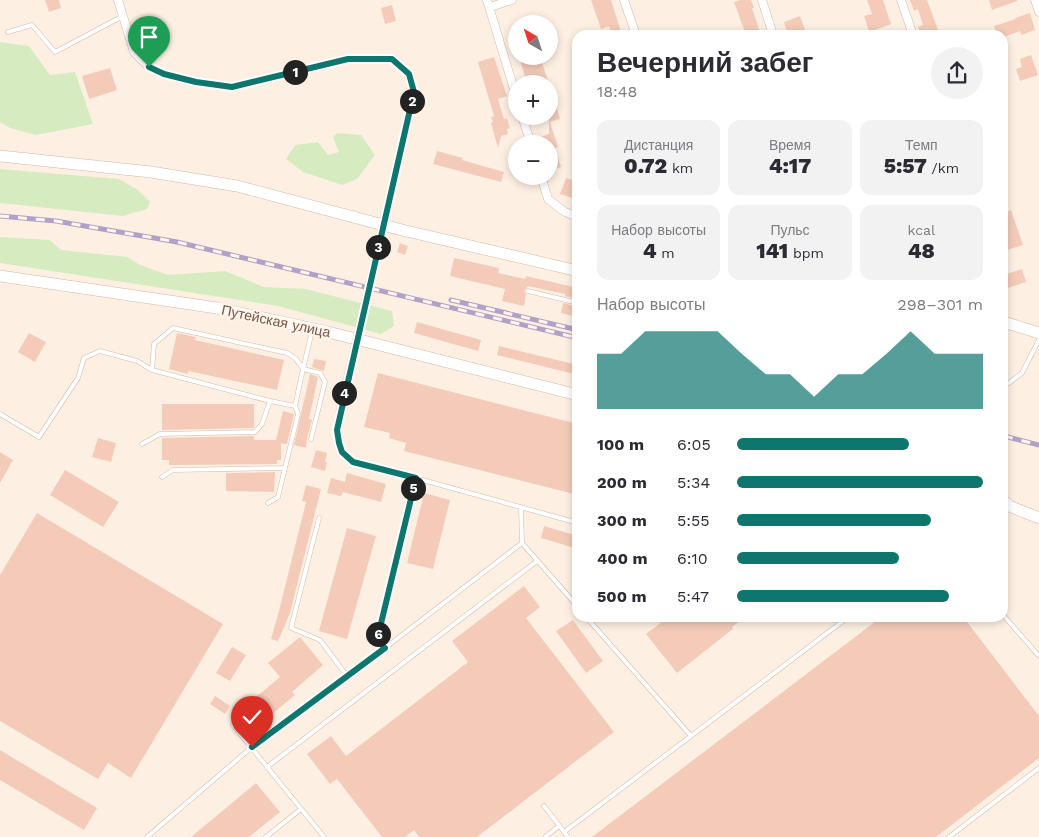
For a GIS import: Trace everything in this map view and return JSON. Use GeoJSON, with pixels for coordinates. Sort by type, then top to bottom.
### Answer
{"type":"FeatureCollection","features":[{"type":"Feature","properties":{"kind":"main road"},"geometry":{"type":"LineString","coordinates":[[0,156],[151,172],[237,186],[402,230],[572,270]]}},
{"type":"Feature","properties":{"kind":"main road","name":"Путейская улица"},"geometry":{"type":"LineString","coordinates":[[0,276],[217,308],[313,328],[572,393]]}},
{"type":"Feature","properties":{"kind":"main road"},"geometry":{"type":"LineString","coordinates":[[1008,323],[1039,333]]}},
{"type":"Feature","properties":{"kind":"main road"},"geometry":{"type":"LineString","coordinates":[[1008,506],[1039,518]]}},
{"type":"Feature","properties":{"kind":"street"},"geometry":{"type":"LineString","coordinates":[[118,0],[134,52],[149,67],[164,74],[196,82],[232,87],[348,59],[392,59],[409,74],[414,92],[340,414]]}},
{"type":"Feature","properties":{"kind":"street"},"geometry":{"type":"LineString","coordinates":[[510,75],[488,4],[512,0]]}},
{"type":"Feature","properties":{"kind":"street"},"geometry":{"type":"LineString","coordinates":[[624,0],[634,30]]}},
{"type":"Feature","properties":{"kind":"street"},"geometry":{"type":"LineString","coordinates":[[762,0],[772,30]]}},
{"type":"Feature","properties":{"kind":"street"},"geometry":{"type":"LineString","coordinates":[[901,0],[911,30]]}},
{"type":"Feature","properties":{"kind":"street"},"geometry":{"type":"LineString","coordinates":[[1035,0],[1039,12]]}},
{"type":"Feature","properties":{"kind":"street"},"geometry":{"type":"LineString","coordinates":[[544,185],[548,199],[565,212],[572,215]]}},
{"type":"Feature","properties":{"kind":"lane"},"geometry":{"type":"LineString","coordinates":[[8,32],[32,25],[55,52],[124,16]]}},
{"type":"Feature","properties":{"kind":"lane"},"geometry":{"type":"LineString","coordinates":[[528,291],[572,302]]}},
{"type":"Feature","properties":{"kind":"lane"},"geometry":{"type":"LineString","coordinates":[[152,370],[154,344],[173,328],[287,353],[303,369],[320,373],[325,382],[311,440]]}},
{"type":"Feature","properties":{"kind":"lane"},"geometry":{"type":"LineString","coordinates":[[268,503],[278,497],[298,414],[295,406],[313,328]]}},
{"type":"Feature","properties":{"kind":"lane"},"geometry":{"type":"LineString","coordinates":[[1009,383],[1022,373],[1039,340]]}},
{"type":"Feature","properties":{"kind":"lane"},"geometry":{"type":"LineString","coordinates":[[0,414],[39,437],[78,378],[84,358],[100,351],[137,361],[152,370],[295,406]]}},
{"type":"Feature","properties":{"kind":"lane"},"geometry":{"type":"LineString","coordinates":[[142,444],[160,434],[255,432],[262,424],[270,401]]}},
{"type":"Feature","properties":{"kind":"lane"},"geometry":{"type":"LineString","coordinates":[[340,414],[337,430],[339,443],[342,452],[353,462],[572,521]]}},
{"type":"Feature","properties":{"kind":"lane"},"geometry":{"type":"LineString","coordinates":[[162,477],[173,470],[285,468]]}},
{"type":"Feature","properties":{"kind":"lane"},"geometry":{"type":"LineString","coordinates":[[385,648],[377,640],[416,478]]}},
{"type":"Feature","properties":{"kind":"lane"},"geometry":{"type":"LineString","coordinates":[[1008,500],[1017,509]]}},
{"type":"Feature","properties":{"kind":"lane"},"geometry":{"type":"LineString","coordinates":[[521,507],[522,543],[572,600]]}},
{"type":"Feature","properties":{"kind":"lane"},"geometry":{"type":"LineString","coordinates":[[319,518],[291,628],[320,640],[347,676]]}},
{"type":"Feature","properties":{"kind":"lane"},"geometry":{"type":"LineString","coordinates":[[147,837],[252,747],[522,543]]}},
{"type":"Feature","properties":{"kind":"lane"},"geometry":{"type":"LineString","coordinates":[[267,767],[537,561]]}},
{"type":"Feature","properties":{"kind":"lane"},"geometry":{"type":"LineString","coordinates":[[1008,621],[1039,656]]}},
{"type":"Feature","properties":{"kind":"lane"},"geometry":{"type":"LineString","coordinates":[[591,622],[691,736]]}},
{"type":"Feature","properties":{"kind":"lane"},"geometry":{"type":"LineString","coordinates":[[564,832],[843,622]]}},
{"type":"Feature","properties":{"kind":"lane"},"geometry":{"type":"LineString","coordinates":[[233,724],[324,837]]}},
{"type":"Feature","properties":{"kind":"lane"},"geometry":{"type":"LineString","coordinates":[[949,837],[1039,768]]}},
{"type":"Feature","properties":{"kind":"lane"},"geometry":{"type":"LineString","coordinates":[[544,806],[568,837]]}},
{"type":"Feature","properties":{"kind":"lane"},"geometry":{"type":"LineString","coordinates":[[266,837],[301,809]]}},
{"type":"Feature","properties":{"kind":"lane"},"geometry":{"type":"LineString","coordinates":[[545,837],[560,826]]}},
{"type":"Feature","properties":{"kind":"green space"},"geometry":{"type":"Polygon","coordinates":[[[0,42],[29,46],[50,75],[75,72],[93,124],[36,135],[10,128],[0,122],[0,42]]]}},
{"type":"Feature","properties":{"kind":"green space"},"geometry":{"type":"Polygon","coordinates":[[[337,133],[361,135],[375,155],[357,179],[342,185],[303,172],[286,159],[295,145],[318,142],[328,155],[339,152],[333,137],[337,133]]]}},
{"type":"Feature","properties":{"kind":"green space"},"geometry":{"type":"Polygon","coordinates":[[[0,169],[119,179],[138,190],[150,202],[147,209],[123,216],[0,203],[0,169]]]}},
{"type":"Feature","properties":{"kind":"green space"},"geometry":{"type":"Polygon","coordinates":[[[0,237],[50,240],[61,250],[128,257],[138,264],[168,275],[225,271],[264,287],[306,289],[392,311],[394,326],[381,334],[278,306],[0,263],[0,237]]]}},
{"type":"Feature","properties":{"kind":"building"},"geometry":{"type":"Polygon","coordinates":[[[45,0],[59,0],[61,8],[49,12],[45,0]]]}},
{"type":"Feature","properties":{"kind":"building"},"geometry":{"type":"Polygon","coordinates":[[[591,0],[611,0],[620,30],[610,30],[609,26],[601,29],[591,0]]]}},
{"type":"Feature","properties":{"kind":"building"},"geometry":{"type":"Polygon","coordinates":[[[751,0],[759,30],[744,30],[734,2],[751,0]]]}},
{"type":"Feature","properties":{"kind":"building"},"geometry":{"type":"Polygon","coordinates":[[[867,0],[883,0],[891,24],[874,30],[868,30],[864,16],[872,14],[867,0]]]}},
{"type":"Feature","properties":{"kind":"building"},"geometry":{"type":"Polygon","coordinates":[[[910,0],[927,0],[938,30],[919,30],[918,27],[923,25],[918,9],[914,11],[910,0]]]}},
{"type":"Feature","properties":{"kind":"building"},"geometry":{"type":"Polygon","coordinates":[[[989,0],[1017,0],[1017,1],[992,10],[989,0]]]}},
{"type":"Feature","properties":{"kind":"building"},"geometry":{"type":"Polygon","coordinates":[[[392,5],[396,21],[385,24],[381,8],[392,5]]]}},
{"type":"Feature","properties":{"kind":"building"},"geometry":{"type":"Polygon","coordinates":[[[1030,13],[1035,30],[1021,35],[1020,31],[1008,36],[1008,30],[995,30],[994,26],[1030,13]]]}},
{"type":"Feature","properties":{"kind":"building"},"geometry":{"type":"Polygon","coordinates":[[[800,16],[805,30],[786,30],[784,22],[800,16]]]}},
{"type":"Feature","properties":{"kind":"building"},"geometry":{"type":"Polygon","coordinates":[[[1031,55],[1038,75],[1020,81],[1016,69],[1022,67],[1020,59],[1031,55]]]}},
{"type":"Feature","properties":{"kind":"building"},"geometry":{"type":"Polygon","coordinates":[[[494,57],[507,96],[498,99],[504,119],[507,118],[510,128],[507,129],[508,134],[501,136],[498,148],[491,123],[493,122],[491,117],[494,116],[478,62],[494,57]]]}},
{"type":"Feature","properties":{"kind":"building"},"geometry":{"type":"Polygon","coordinates":[[[522,65],[543,65],[546,75],[524,75],[522,65]]]}},
{"type":"Feature","properties":{"kind":"building"},"geometry":{"type":"Polygon","coordinates":[[[110,68],[117,90],[89,99],[82,76],[110,68]]]}},
{"type":"Feature","properties":{"kind":"building"},"geometry":{"type":"Polygon","coordinates":[[[549,125],[551,125],[554,135],[546,135],[549,134],[549,125]]]}},
{"type":"Feature","properties":{"kind":"building"},"geometry":{"type":"Polygon","coordinates":[[[437,151],[504,172],[501,182],[433,164],[437,151]]]}},
{"type":"Feature","properties":{"kind":"building"},"geometry":{"type":"Polygon","coordinates":[[[558,158],[561,167],[558,168],[558,158]]]}},
{"type":"Feature","properties":{"kind":"building"},"geometry":{"type":"Polygon","coordinates":[[[566,178],[572,180],[572,198],[560,194],[566,178]]]}},
{"type":"Feature","properties":{"kind":"building"},"geometry":{"type":"Polygon","coordinates":[[[1011,210],[1023,245],[1008,250],[1008,211],[1011,210]]]}},
{"type":"Feature","properties":{"kind":"building"},"geometry":{"type":"Polygon","coordinates":[[[400,243],[408,246],[405,255],[397,252],[400,243]]]}},
{"type":"Feature","properties":{"kind":"building"},"geometry":{"type":"Polygon","coordinates":[[[454,258],[499,268],[498,273],[525,279],[526,276],[572,287],[572,298],[565,296],[565,294],[528,286],[524,291],[526,294],[524,306],[502,301],[505,289],[450,276],[454,258]]]}},
{"type":"Feature","properties":{"kind":"building"},"geometry":{"type":"Polygon","coordinates":[[[1022,269],[1026,282],[1008,288],[1008,274],[1022,269]]]}},
{"type":"Feature","properties":{"kind":"building"},"geometry":{"type":"Polygon","coordinates":[[[563,303],[572,305],[572,316],[561,313],[563,303]]]}},
{"type":"Feature","properties":{"kind":"building"},"geometry":{"type":"Polygon","coordinates":[[[417,322],[481,340],[478,351],[414,333],[417,322]]]}},
{"type":"Feature","properties":{"kind":"building"},"geometry":{"type":"Polygon","coordinates":[[[29,333],[46,342],[35,362],[18,352],[29,333]]]}},
{"type":"Feature","properties":{"kind":"building"},"geometry":{"type":"Polygon","coordinates":[[[177,333],[196,337],[195,340],[284,360],[277,390],[188,371],[188,374],[169,369],[177,333]]]}},
{"type":"Feature","properties":{"kind":"building"},"geometry":{"type":"Polygon","coordinates":[[[499,346],[572,364],[572,374],[497,355],[499,346]]]}},
{"type":"Feature","properties":{"kind":"building"},"geometry":{"type":"Polygon","coordinates":[[[314,359],[326,361],[324,371],[312,367],[314,359]]]}},
{"type":"Feature","properties":{"kind":"building"},"geometry":{"type":"Polygon","coordinates":[[[378,373],[572,422],[572,493],[404,451],[406,443],[389,438],[390,433],[364,427],[378,373]]]}},
{"type":"Feature","properties":{"kind":"building"},"geometry":{"type":"Polygon","coordinates":[[[310,374],[318,377],[309,419],[312,420],[306,448],[294,445],[310,374]]]}},
{"type":"Feature","properties":{"kind":"building"},"geometry":{"type":"Polygon","coordinates":[[[162,404],[254,404],[254,428],[162,430],[162,404]]]}},
{"type":"Feature","properties":{"kind":"building"},"geometry":{"type":"Polygon","coordinates":[[[283,411],[294,414],[287,444],[281,443],[281,460],[277,460],[277,464],[169,465],[169,460],[162,460],[162,438],[254,436],[254,440],[276,440],[283,411]]]}},
{"type":"Feature","properties":{"kind":"building"},"geometry":{"type":"Polygon","coordinates":[[[98,438],[116,443],[111,462],[92,457],[98,438]]]}},
{"type":"Feature","properties":{"kind":"building"},"geometry":{"type":"Polygon","coordinates":[[[316,450],[327,453],[325,471],[311,467],[316,450]]]}},
{"type":"Feature","properties":{"kind":"building"},"geometry":{"type":"Polygon","coordinates":[[[0,452],[13,460],[0,483],[0,452]]]}},
{"type":"Feature","properties":{"kind":"building"},"geometry":{"type":"Polygon","coordinates":[[[65,470],[119,502],[103,527],[50,495],[65,470]]]}},
{"type":"Feature","properties":{"kind":"building"},"geometry":{"type":"Polygon","coordinates":[[[275,472],[274,492],[226,491],[226,473],[275,472]]]}},
{"type":"Feature","properties":{"kind":"building"},"geometry":{"type":"Polygon","coordinates":[[[347,473],[386,484],[381,502],[343,492],[341,496],[327,493],[331,478],[345,482],[347,473]]]}},
{"type":"Feature","properties":{"kind":"building"},"geometry":{"type":"Polygon","coordinates":[[[306,485],[321,489],[290,613],[278,641],[271,639],[306,502],[302,501],[306,485]]]}},
{"type":"Feature","properties":{"kind":"building"},"geometry":{"type":"Polygon","coordinates":[[[424,493],[450,500],[433,569],[407,563],[424,493]]]}},
{"type":"Feature","properties":{"kind":"building"},"geometry":{"type":"Polygon","coordinates":[[[37,513],[223,624],[131,778],[108,763],[98,779],[0,721],[0,575],[37,513]]]}},
{"type":"Feature","properties":{"kind":"building"},"geometry":{"type":"Polygon","coordinates":[[[544,526],[572,534],[572,547],[541,538],[544,526]]]}},
{"type":"Feature","properties":{"kind":"building"},"geometry":{"type":"Polygon","coordinates":[[[347,528],[376,536],[347,639],[319,631],[347,528]]]}},
{"type":"Feature","properties":{"kind":"building"},"geometry":{"type":"Polygon","coordinates":[[[524,586],[540,607],[526,618],[614,732],[477,837],[419,837],[414,830],[405,837],[382,837],[337,779],[330,784],[307,754],[331,736],[346,756],[468,662],[452,641],[524,586]]]}},
{"type":"Feature","properties":{"kind":"building"},"geometry":{"type":"Polygon","coordinates":[[[572,621],[574,622],[603,661],[586,673],[556,631],[572,621]]]}},
{"type":"Feature","properties":{"kind":"building"},"geometry":{"type":"Polygon","coordinates":[[[662,622],[739,622],[732,627],[733,629],[677,673],[646,634],[662,622]]]}},
{"type":"Feature","properties":{"kind":"building"},"geometry":{"type":"Polygon","coordinates":[[[875,622],[967,622],[1039,716],[1039,758],[936,837],[592,837],[875,622]]]}},
{"type":"Feature","properties":{"kind":"building"},"geometry":{"type":"Polygon","coordinates":[[[300,637],[323,665],[292,692],[295,695],[253,730],[238,712],[280,677],[268,663],[300,637]]]}},
{"type":"Feature","properties":{"kind":"building"},"geometry":{"type":"Polygon","coordinates":[[[232,647],[246,655],[230,681],[216,673],[232,647]]]}},
{"type":"Feature","properties":{"kind":"building"},"geometry":{"type":"Polygon","coordinates":[[[215,696],[230,706],[225,714],[210,704],[215,696]]]}},
{"type":"Feature","properties":{"kind":"building"},"geometry":{"type":"Polygon","coordinates":[[[0,750],[97,808],[84,830],[0,780],[0,750]]]}},
{"type":"Feature","properties":{"kind":"building"},"geometry":{"type":"Polygon","coordinates":[[[256,783],[280,812],[249,837],[191,837],[256,783]]]}},
{"type":"Feature","properties":{"kind":"railway"},"geometry":{"type":"LineString","coordinates":[[0,216],[56,221],[177,242],[572,337]]}},
{"type":"Feature","properties":{"kind":"railway"},"geometry":{"type":"LineString","coordinates":[[451,300],[572,329]]}},
{"type":"Feature","properties":{"kind":"railway"},"geometry":{"type":"LineString","coordinates":[[1008,437],[1039,445]]}},
{"type":"Feature","properties":{"kind":"route"},"geometry":{"type":"LineString","coordinates":[[149,67],[164,74],[196,82],[232,87],[348,59],[392,59],[409,74],[414,92],[337,430],[342,452],[353,462],[416,478],[377,640],[385,648],[252,747]]}}]}
